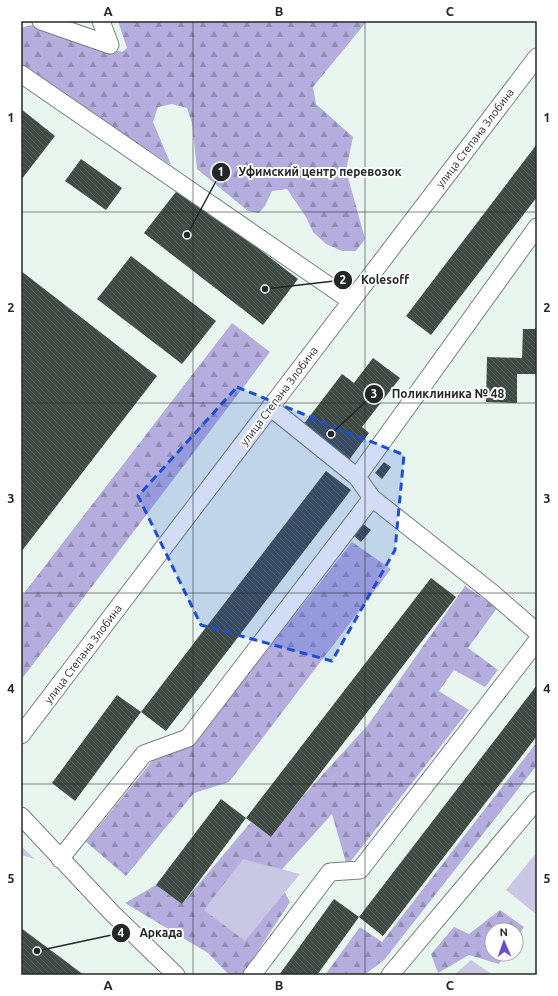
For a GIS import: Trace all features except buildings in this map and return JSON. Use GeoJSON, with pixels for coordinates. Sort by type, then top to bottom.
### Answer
{"type":"FeatureCollection","features":[{"type":"Feature","properties":{"kind":"street"},"geometry":{"type":"LineString","coordinates":[[41,21],[110,45],[101,21]]}},
{"type":"Feature","properties":{"kind":"street","name":"улица Степана Злобина"},"geometry":{"type":"LineString","coordinates":[[21,735],[537,56]]}},
{"type":"Feature","properties":{"kind":"street"},"geometry":{"type":"LineString","coordinates":[[21,74],[351,301]]}},
{"type":"Feature","properties":{"kind":"street"},"geometry":{"type":"LineString","coordinates":[[357,477],[537,227]]}},
{"type":"Feature","properties":{"kind":"street"},"geometry":{"type":"LineString","coordinates":[[270,407],[357,477],[372,498],[491,592],[537,632]]}},
{"type":"Feature","properties":{"kind":"street"},"geometry":{"type":"LineString","coordinates":[[60,858],[144,754],[188,738],[372,498]]}},
{"type":"Feature","properties":{"kind":"street"},"geometry":{"type":"LineString","coordinates":[[252,975],[330,872],[360,870],[537,641]]}},
{"type":"Feature","properties":{"kind":"street"},"geometry":{"type":"LineString","coordinates":[[390,975],[537,800]]}},
{"type":"Feature","properties":{"kind":"street"},"geometry":{"type":"LineString","coordinates":[[21,816],[112,913],[176,975]]}},
{"type":"Feature","properties":{"kind":"highlighted area"},"geometry":{"type":"Polygon","coordinates":[[[237,387],[404,455],[395,550],[332,661],[201,625],[138,496],[237,387]]]}},
{"type":"Feature","properties":{"kind":"green space"},"geometry":{"type":"Polygon","coordinates":[[[118,21],[367,21],[313,87],[316,104],[353,137],[346,170],[365,239],[356,251],[342,251],[326,244],[313,232],[306,217],[287,189],[272,191],[265,206],[259,213],[248,211],[197,169],[192,123],[187,108],[172,104],[158,107],[153,122],[171,165],[21,66],[21,28],[32,25],[122,52],[127,48],[118,21]]]}},
{"type":"Feature","properties":{"kind":"green space"},"geometry":{"type":"Polygon","coordinates":[[[232,323],[270,352],[21,680],[21,597],[232,323]]]}},
{"type":"Feature","properties":{"kind":"green space"},"geometry":{"type":"Polygon","coordinates":[[[352,542],[391,569],[229,782],[194,793],[126,876],[86,842],[153,760],[197,739],[352,542]]]}},
{"type":"Feature","properties":{"kind":"green space"},"geometry":{"type":"Polygon","coordinates":[[[465,586],[497,608],[468,648],[498,670],[485,687],[454,670],[439,691],[469,710],[347,866],[332,814],[276,876],[290,902],[242,975],[229,975],[208,953],[125,903],[156,885],[182,904],[251,822],[271,837],[303,796],[368,725],[465,586]]]}},
{"type":"Feature","properties":{"kind":"green space"},"geometry":{"type":"Polygon","coordinates":[[[537,742],[537,765],[384,960],[364,975],[325,975],[360,927],[382,942],[537,742]]]}},
{"type":"Feature","properties":{"kind":"green space"},"geometry":{"type":"Polygon","coordinates":[[[21,846],[35,859],[21,855],[21,846]]]}},
{"type":"Feature","properties":{"kind":"green space"},"geometry":{"type":"Polygon","coordinates":[[[537,852],[537,915],[506,890],[537,852]]]}},
{"type":"Feature","properties":{"kind":"green space"},"geometry":{"type":"Polygon","coordinates":[[[243,859],[300,874],[245,941],[204,910],[243,859]]]}},
{"type":"Feature","properties":{"kind":"green space"},"geometry":{"type":"Polygon","coordinates":[[[500,910],[517,922],[484,922],[500,910]]]}},
{"type":"Feature","properties":{"kind":"green space"},"geometry":{"type":"Polygon","coordinates":[[[484,922],[484,960],[469,955],[438,973],[431,954],[454,927],[469,934],[484,922]]]}},
{"type":"Feature","properties":{"kind":"green space"},"geometry":{"type":"Polygon","coordinates":[[[471,960],[493,975],[454,975],[471,960]]]}},
{"type":"Feature","properties":{"kind":"place","name":"Уфимский центр перевозок"},"geometry":{"type":"Point","coordinates":[187,235]}},
{"type":"Feature","properties":{"kind":"place","name":"Kolesoff"},"geometry":{"type":"Point","coordinates":[265,289]}},
{"type":"Feature","properties":{"kind":"place","name":"Поликлиника № 48"},"geometry":{"type":"Point","coordinates":[331,434]}},
{"type":"Feature","properties":{"kind":"place","name":"Аркада"},"geometry":{"type":"Point","coordinates":[37,951]}}]}
